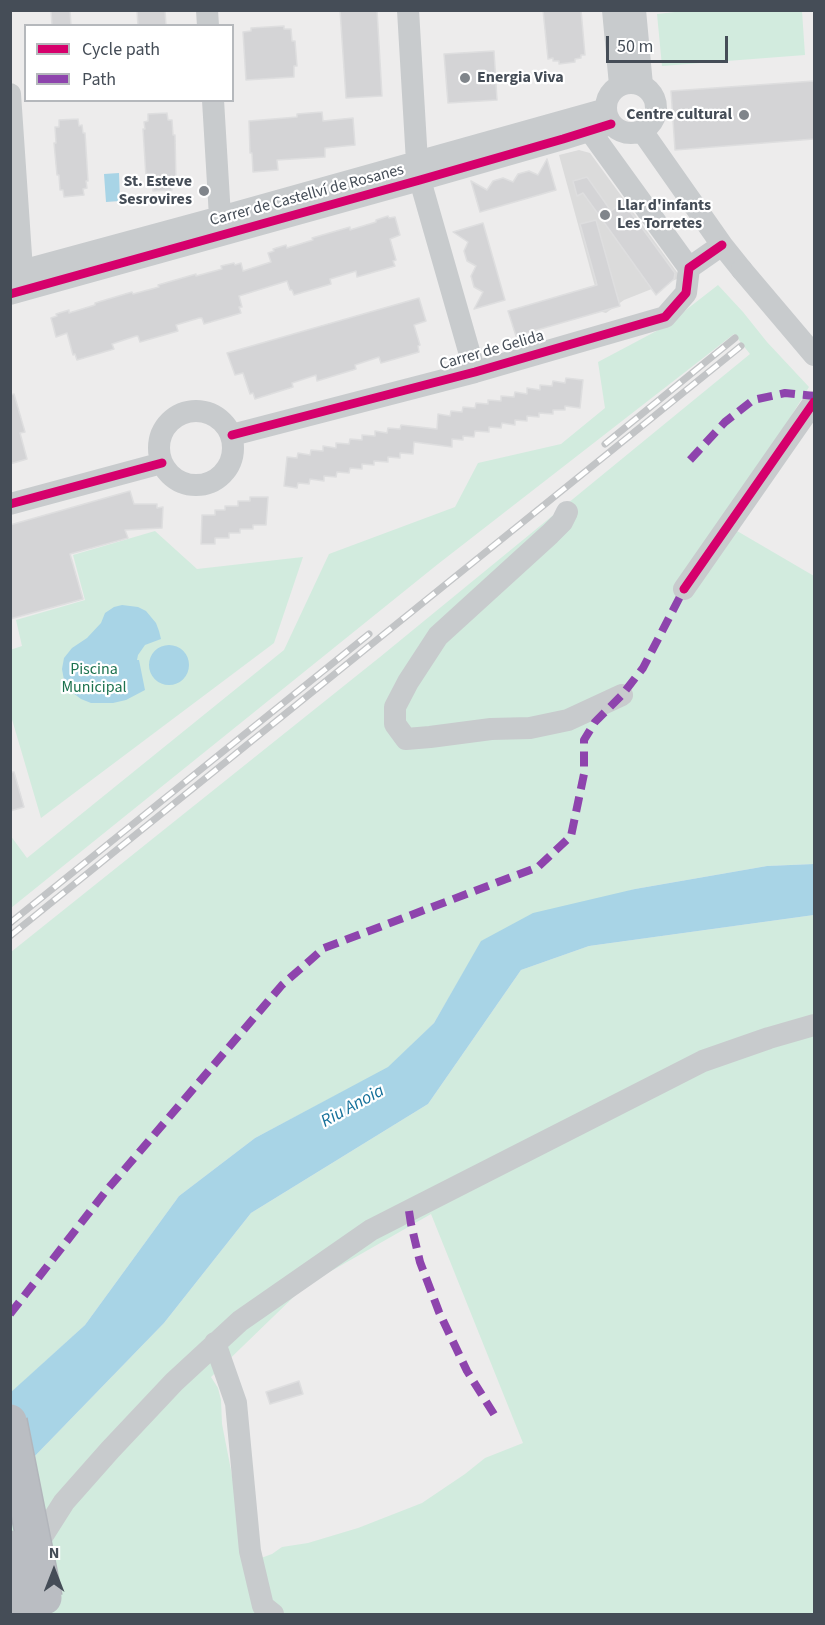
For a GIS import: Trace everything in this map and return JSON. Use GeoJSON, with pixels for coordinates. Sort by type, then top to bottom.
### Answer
{"type":"FeatureCollection","features":[{"type":"Feature","properties":{"kind":"highway"},"geometry":{"type":"LineString","coordinates":[[10,1421],[34,1606]]}},
{"type":"Feature","properties":{"kind":"highway"},"geometry":{"type":"LineString","coordinates":[[10,1547],[34,1606]]}},
{"type":"Feature","properties":{"kind":"street"},"geometry":{"type":"LineString","coordinates":[[408,10],[419,171],[475,372]]}},
{"type":"Feature","properties":{"kind":"street"},"geometry":{"type":"LineString","coordinates":[[613,10],[631,85]]}},
{"type":"Feature","properties":{"kind":"street"},"geometry":{"type":"LineString","coordinates":[[631,85],[635,10]]}},
{"type":"Feature","properties":{"kind":"street"},"geometry":{"type":"LineString","coordinates":[[602,121],[625,133],[633,134],[649,127],[656,112],[654,96],[649,90],[631,85],[609,95],[602,121],[689,268],[722,245]]}},
{"type":"Feature","properties":{"kind":"street"},"geometry":{"type":"LineString","coordinates":[[10,94],[18,282]]}},
{"type":"Feature","properties":{"kind":"street"},"geometry":{"type":"LineString","coordinates":[[213,102],[223,226]]}},
{"type":"Feature","properties":{"kind":"street","name":"Carrer de Castellví de Rosanes"},"geometry":{"type":"LineString","coordinates":[[18,282],[602,121]]}},
{"type":"Feature","properties":{"kind":"street"},"geometry":{"type":"LineString","coordinates":[[642,131],[722,245],[814,355]]}},
{"type":"Feature","properties":{"kind":"street","name":"Carrer de Gelida"},"geometry":{"type":"LineString","coordinates":[[232,435],[475,372],[665,317],[686,293],[689,268]]}},
{"type":"Feature","properties":{"kind":"street"},"geometry":{"type":"LineString","coordinates":[[684,589],[814,402]]}},
{"type":"Feature","properties":{"kind":"street"},"geometry":{"type":"LineString","coordinates":[[194,410],[206,412],[217,417],[232,435],[234,448],[232,460],[216,480],[191,485],[179,481],[162,463],[159,451],[164,428],[182,413],[194,410]]}},
{"type":"Feature","properties":{"kind":"street"},"geometry":{"type":"LineString","coordinates":[[10,504],[162,463]]}},
{"type":"Feature","properties":{"kind":"street"},"geometry":{"type":"LineString","coordinates":[[567,512],[562,522],[550,534],[438,636],[395,707],[395,724],[406,739],[491,729],[530,728],[568,720],[622,695]]}},
{"type":"Feature","properties":{"kind":"street"},"geometry":{"type":"LineString","coordinates":[[10,1585],[64,1502],[174,1382],[240,1321],[371,1230],[703,1061],[814,1025]]}},
{"type":"Feature","properties":{"kind":"street"},"geometry":{"type":"LineString","coordinates":[[215,1343],[236,1403],[250,1551],[263,1606],[273,1614]]}},
{"type":"Feature","properties":{"kind":"shaded area","name":"Llar d'infants Les Torretes"},"geometry":{"type":"Polygon","coordinates":[[[579,150],[590,153],[679,275],[677,279],[624,300],[606,313],[602,312],[559,155],[579,150]]]}},
{"type":"Feature","properties":{"kind":"green space"},"geometry":{"type":"Polygon","coordinates":[[[693,10],[802,11],[805,55],[662,66],[657,14],[693,10]]]}},
{"type":"Feature","properties":{"kind":"green space"},"geometry":{"type":"Polygon","coordinates":[[[718,285],[809,387],[771,449],[720,521],[814,576],[814,864],[767,866],[635,889],[482,941],[434,1023],[388,1068],[255,1138],[179,1196],[85,1325],[11,1393],[11,952],[380,657],[750,354],[734,334],[438,564],[11,908],[10,835],[27,858],[284,650],[329,554],[455,507],[478,463],[561,444],[605,408],[598,362],[664,327],[718,285]]]}},
{"type":"Feature","properties":{"kind":"green space","name":"Piscina Municipal"},"geometry":{"type":"Polygon","coordinates":[[[155,531],[197,569],[303,557],[274,643],[41,818],[11,716],[10,650],[22,646],[16,620],[85,600],[73,555],[155,531]]]}},
{"type":"Feature","properties":{"kind":"green space"},"geometry":{"type":"Polygon","coordinates":[[[814,915],[814,1614],[11,1614],[11,1477],[32,1459],[164,1323],[251,1213],[428,1104],[521,970],[589,946],[814,915]],[[431,1214],[305,1286],[211,1377],[218,1388],[221,1400],[222,1424],[237,1501],[261,1558],[282,1547],[308,1543],[358,1528],[422,1503],[485,1458],[523,1443],[431,1214]]]}},
{"type":"Feature","properties":{"kind":"water"},"geometry":{"type":"Polygon","coordinates":[[[119,173],[120,201],[106,202],[104,174],[119,173]]]}},
{"type":"Feature","properties":{"kind":"water"},"geometry":{"type":"Polygon","coordinates":[[[122,605],[138,607],[146,611],[156,623],[159,631],[161,639],[145,645],[138,655],[137,660],[139,660],[145,690],[126,700],[113,703],[91,703],[73,693],[64,680],[62,669],[64,658],[101,623],[105,613],[122,605]]]}},
{"type":"Feature","properties":{"kind":"water"},"geometry":{"type":"Polygon","coordinates":[[[169,645],[177,646],[183,651],[188,657],[188,673],[183,679],[177,684],[169,685],[161,684],[155,679],[150,673],[149,665],[150,657],[155,651],[161,646],[169,645]]]}},
{"type":"Feature","properties":{"kind":"water","name":"Riu Anoia"},"geometry":{"type":"Polygon","coordinates":[[[814,864],[814,915],[589,946],[521,970],[428,1104],[251,1213],[164,1323],[32,1459],[11,1477],[10,1393],[85,1325],[179,1196],[255,1138],[388,1067],[434,1023],[481,941],[533,913],[635,889],[767,866],[814,864]]]}},
{"type":"Feature","properties":{"kind":"building"},"geometry":{"type":"Polygon","coordinates":[[[51,10],[70,10],[71,24],[52,24],[51,10]]]}},
{"type":"Feature","properties":{"kind":"building"},"geometry":{"type":"Polygon","coordinates":[[[137,10],[165,10],[166,24],[138,24],[137,10]]]}},
{"type":"Feature","properties":{"kind":"building"},"geometry":{"type":"Polygon","coordinates":[[[340,10],[377,10],[382,96],[346,98],[340,10]]]}},
{"type":"Feature","properties":{"kind":"building"},"geometry":{"type":"Polygon","coordinates":[[[543,10],[581,10],[585,55],[575,59],[575,62],[559,64],[559,61],[553,61],[553,58],[548,59],[543,10]]]}},
{"type":"Feature","properties":{"kind":"building"},"geometry":{"type":"Polygon","coordinates":[[[284,26],[284,29],[291,29],[292,41],[295,41],[297,66],[294,66],[294,77],[246,80],[243,32],[251,31],[251,28],[284,26]]]}},
{"type":"Feature","properties":{"kind":"building"},"geometry":{"type":"Polygon","coordinates":[[[494,51],[497,100],[448,103],[444,54],[494,51]]]}},
{"type":"Feature","properties":{"kind":"building","name":"Centre cultural"},"geometry":{"type":"Polygon","coordinates":[[[814,81],[814,139],[675,150],[671,91],[814,81]]]}},
{"type":"Feature","properties":{"kind":"building"},"geometry":{"type":"Polygon","coordinates":[[[322,112],[323,121],[353,118],[355,145],[325,148],[325,157],[277,160],[278,170],[253,172],[249,121],[297,117],[297,114],[322,112]]]}},
{"type":"Feature","properties":{"kind":"building"},"geometry":{"type":"Polygon","coordinates":[[[167,113],[168,120],[172,120],[173,135],[175,135],[176,183],[172,183],[172,190],[153,191],[152,184],[148,185],[148,177],[146,177],[144,122],[148,121],[148,114],[167,113]]]}},
{"type":"Feature","properties":{"kind":"building"},"geometry":{"type":"Polygon","coordinates":[[[78,119],[79,126],[82,125],[83,133],[85,133],[87,188],[83,189],[84,195],[64,197],[63,190],[60,190],[59,175],[57,175],[55,127],[59,127],[59,120],[78,119]]]}},
{"type":"Feature","properties":{"kind":"building"},"geometry":{"type":"Polygon","coordinates":[[[547,159],[556,190],[480,212],[471,181],[487,190],[493,181],[503,178],[513,182],[518,174],[529,171],[538,175],[547,159]]]}},
{"type":"Feature","properties":{"kind":"building"},"geometry":{"type":"Polygon","coordinates":[[[587,177],[611,211],[623,202],[675,273],[674,279],[656,295],[583,193],[577,196],[573,181],[587,177]]]}},
{"type":"Feature","properties":{"kind":"building"},"geometry":{"type":"Polygon","coordinates":[[[388,216],[389,218],[395,217],[400,235],[390,239],[396,260],[393,261],[395,266],[357,277],[356,271],[330,279],[331,284],[294,295],[287,281],[239,296],[241,313],[204,324],[202,318],[199,318],[176,325],[178,331],[140,342],[136,336],[112,344],[114,349],[77,360],[75,354],[73,355],[67,333],[56,337],[51,318],[57,316],[56,314],[69,310],[69,313],[132,292],[133,294],[196,274],[196,276],[222,269],[221,266],[234,263],[235,265],[241,263],[243,271],[271,262],[268,253],[274,251],[273,249],[286,245],[287,248],[350,227],[350,230],[388,216]]]}},
{"type":"Feature","properties":{"kind":"building"},"geometry":{"type":"Polygon","coordinates":[[[596,220],[620,306],[516,336],[508,311],[597,285],[580,224],[596,220]]]}},
{"type":"Feature","properties":{"kind":"building"},"geometry":{"type":"Polygon","coordinates":[[[483,223],[505,300],[474,309],[483,292],[474,287],[471,276],[476,266],[467,261],[464,251],[468,242],[453,232],[483,223]]]}},
{"type":"Feature","properties":{"kind":"building"},"geometry":{"type":"Polygon","coordinates":[[[419,298],[426,321],[414,325],[420,345],[418,346],[419,352],[381,363],[379,357],[355,365],[356,369],[317,381],[316,375],[292,383],[293,387],[255,399],[253,393],[250,394],[243,373],[235,375],[227,353],[419,298]]]}},
{"type":"Feature","properties":{"kind":"building"},"geometry":{"type":"Polygon","coordinates":[[[566,378],[583,380],[580,408],[565,406],[565,410],[553,410],[553,414],[539,413],[539,417],[527,416],[527,421],[515,420],[515,425],[502,423],[501,428],[489,427],[489,432],[475,431],[474,437],[463,436],[463,440],[452,439],[452,447],[414,442],[413,454],[400,453],[400,458],[388,457],[388,462],[374,461],[374,465],[362,464],[362,469],[350,468],[349,473],[337,472],[336,477],[324,476],[324,481],[310,479],[309,484],[298,483],[297,488],[284,486],[287,457],[297,458],[298,453],[310,455],[311,450],[323,451],[323,446],[336,448],[336,443],[349,444],[350,439],[362,440],[362,435],[375,436],[375,431],[387,433],[388,428],[400,429],[401,425],[437,429],[438,414],[450,416],[451,411],[462,412],[463,407],[475,408],[476,403],[488,404],[488,400],[501,401],[501,396],[514,397],[515,392],[527,394],[527,388],[540,390],[540,385],[552,386],[553,381],[565,383],[566,378]]]}},
{"type":"Feature","properties":{"kind":"building"},"geometry":{"type":"Polygon","coordinates":[[[14,394],[25,432],[20,433],[27,459],[10,464],[10,395],[14,394]]]}},
{"type":"Feature","properties":{"kind":"building"},"geometry":{"type":"Polygon","coordinates":[[[130,491],[134,504],[157,504],[157,508],[163,507],[162,528],[125,530],[128,538],[70,554],[83,599],[10,619],[10,525],[130,491]]]}},
{"type":"Feature","properties":{"kind":"building"},"geometry":{"type":"Polygon","coordinates":[[[250,497],[268,497],[266,525],[253,525],[253,529],[240,529],[240,533],[229,533],[229,538],[215,538],[215,544],[201,544],[202,515],[215,515],[215,510],[225,510],[225,506],[238,506],[238,501],[250,501],[250,497]]]}},
{"type":"Feature","properties":{"kind":"building"},"geometry":{"type":"Polygon","coordinates":[[[10,772],[14,772],[24,807],[10,811],[10,772]]]}},
{"type":"Feature","properties":{"kind":"building"},"geometry":{"type":"Polygon","coordinates":[[[299,1381],[303,1394],[270,1404],[266,1392],[299,1381]]]}},
{"type":"Feature","properties":{"kind":"railway"},"geometry":{"type":"LineString","coordinates":[[605,444],[735,338]]}},
{"type":"Feature","properties":{"kind":"railway"},"geometry":{"type":"LineString","coordinates":[[10,936],[741,346]]}},
{"type":"Feature","properties":{"kind":"railway"},"geometry":{"type":"LineString","coordinates":[[10,923],[369,634]]}},
{"type":"Feature","properties":{"kind":"marked path"},"geometry":{"type":"LineString","coordinates":[[690,460],[725,422],[753,400],[785,393],[814,396]]}},
{"type":"Feature","properties":{"kind":"marked path"},"geometry":{"type":"LineString","coordinates":[[10,1314],[106,1191],[282,985],[324,948],[538,867],[571,836],[584,774],[584,740],[595,722],[622,695],[643,668],[684,589]]}},
{"type":"Feature","properties":{"kind":"marked path"},"geometry":{"type":"LineString","coordinates":[[409,1211],[420,1262],[439,1312],[467,1371],[497,1419]]}},
{"type":"Feature","properties":{"kind":"cycle path"},"geometry":{"type":"LineString","coordinates":[[10,294],[420,180],[611,124]]}},
{"type":"Feature","properties":{"kind":"cycle path"},"geometry":{"type":"LineString","coordinates":[[232,435],[475,372],[665,317],[686,293],[689,268],[722,245]]}},
{"type":"Feature","properties":{"kind":"cycle path"},"geometry":{"type":"LineString","coordinates":[[684,589],[814,402]]}},
{"type":"Feature","properties":{"kind":"cycle path"},"geometry":{"type":"LineString","coordinates":[[10,504],[162,463]]}},
{"type":"Feature","properties":{"kind":"place","name":"Energia Viva"},"geometry":{"type":"Point","coordinates":[465,78]}},
{"type":"Feature","properties":{"kind":"place","name":"Centre cultural"},"geometry":{"type":"Point","coordinates":[744,115]}},
{"type":"Feature","properties":{"kind":"place","name":"St. Esteve Sesrovires"},"geometry":{"type":"Point","coordinates":[204,191]}},
{"type":"Feature","properties":{"kind":"place","name":"Llar d'infants Les Torretes"},"geometry":{"type":"Point","coordinates":[605,215]}}]}
